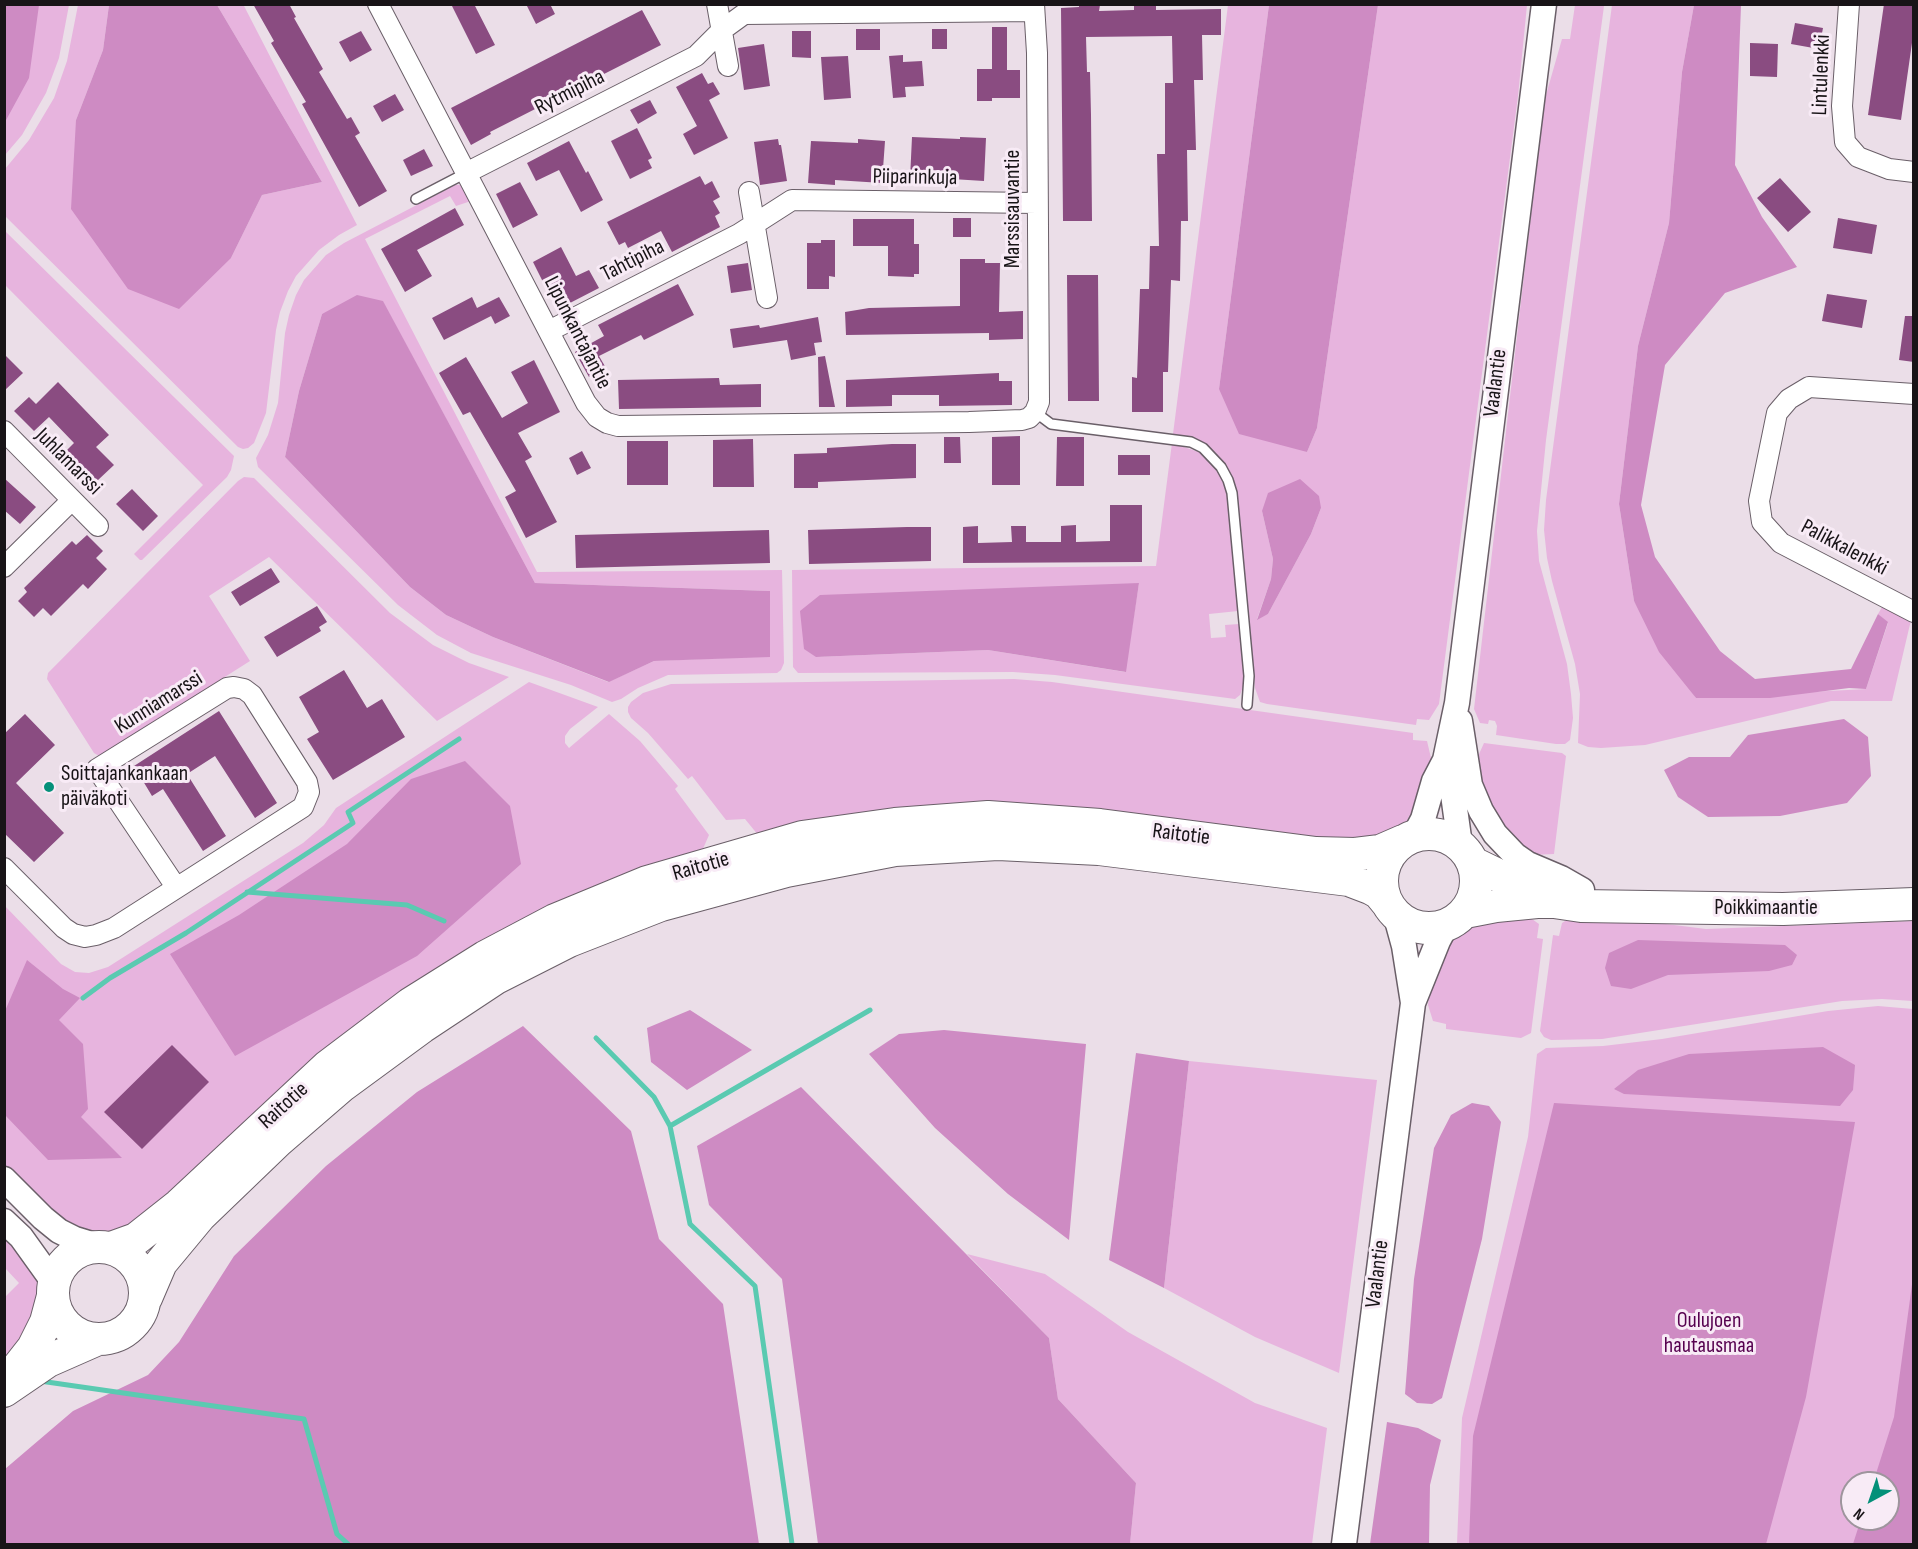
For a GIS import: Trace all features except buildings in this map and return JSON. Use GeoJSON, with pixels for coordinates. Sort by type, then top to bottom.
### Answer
{"type":"FeatureCollection","features":[{"type":"Feature","properties":{"kind":"main road","name":"Raitotie"},"geometry":{"type":"LineString","coordinates":[[105,1247],[136,1239],[179,1205],[328,1066],[410,1004],[485,957],[555,920],[647,882],[802,837],[895,824],[988,817],[1100,825],[1316,853],[1355,855],[1380,851],[1409,838]]}},
{"type":"Feature","properties":{"kind":"main road"},"geometry":{"type":"LineString","coordinates":[[1426,833],[1438,834],[1467,854],[1477,883],[1471,903],[1456,918],[1425,928],[1403,920],[1391,908],[1384,893],[1383,871],[1390,854],[1409,838],[1426,833]]}},
{"type":"Feature","properties":{"kind":"main road","name":"Raitotie"},"geometry":{"type":"LineString","coordinates":[[146,1298],[161,1263],[200,1216],[277,1142],[344,1085],[422,1027],[496,978],[569,941],[661,905],[786,871],[895,850],[998,844],[1099,849],[1349,880],[1378,893],[1391,908]]}},
{"type":"Feature","properties":{"kind":"main road","name":"Poikkimaantie"},"geometry":{"type":"LineString","coordinates":[[1467,854],[1506,879],[1619,906],[1783,909],[1914,904]]}},
{"type":"Feature","properties":{"kind":"main road","name":"Poikkimaantie"},"geometry":{"type":"LineString","coordinates":[[1456,918],[1524,884]]}},
{"type":"Feature","properties":{"kind":"main road"},"geometry":{"type":"LineString","coordinates":[[4,1385],[33,1348],[46,1322],[53,1289],[58,1271],[75,1253],[86,1248],[105,1247],[124,1253],[141,1272],[146,1298],[143,1309],[130,1328],[110,1338],[98,1339],[87,1337],[67,1326],[60,1317],[53,1289]]}},
{"type":"Feature","properties":{"kind":"main road"},"geometry":{"type":"LineString","coordinates":[[4,1391],[48,1361],[98,1339]]}},
{"type":"Feature","properties":{"kind":"street","name":"Lipunkantajantie"},"geometry":{"type":"LineString","coordinates":[[378,4],[591,411],[607,423],[618,426],[969,423],[1022,420],[1029,418],[1035,412]]}},
{"type":"Feature","properties":{"kind":"street"},"geometry":{"type":"LineString","coordinates":[[717,4],[728,66]]}},
{"type":"Feature","properties":{"kind":"street","name":"Vaalantie"},"geometry":{"type":"LineString","coordinates":[[1467,854],[1452,787],[1457,704],[1544,4]]}},
{"type":"Feature","properties":{"kind":"street","name":"Lintulenkki"},"geometry":{"type":"LineString","coordinates":[[1849,4],[1842,106],[1845,142],[1858,157],[1889,169],[1914,172]]}},
{"type":"Feature","properties":{"kind":"street","name":"Rytmipiha"},"geometry":{"type":"LineString","coordinates":[[466,173],[696,56],[722,30],[744,14],[1034,8]]}},
{"type":"Feature","properties":{"kind":"street","name":"Marssisauvantie"},"geometry":{"type":"LineString","coordinates":[[1034,8],[1037,52],[1039,402],[1035,412]]}},
{"type":"Feature","properties":{"kind":"street"},"geometry":{"type":"LineString","coordinates":[[749,192],[747,229],[767,298]]}},
{"type":"Feature","properties":{"kind":"street","name":"Piiparinkuja"},"geometry":{"type":"LineString","coordinates":[[792,200],[1037,203]]}},
{"type":"Feature","properties":{"kind":"street","name":"Tahtipiha"},"geometry":{"type":"LineString","coordinates":[[549,331],[747,229],[792,200]]}},
{"type":"Feature","properties":{"kind":"street","name":"Palikkalenkki"},"geometry":{"type":"LineString","coordinates":[[1914,394],[1809,387],[1789,399],[1777,413],[1759,501],[1762,522],[1781,543],[1914,612]]}},
{"type":"Feature","properties":{"kind":"street","name":"Juhlamarssi"},"geometry":{"type":"LineString","coordinates":[[4,431],[98,526]]}},
{"type":"Feature","properties":{"kind":"street"},"geometry":{"type":"LineString","coordinates":[[4,567],[72,500]]}},
{"type":"Feature","properties":{"kind":"street","name":"Kunniamarssi"},"geometry":{"type":"LineString","coordinates":[[4,868],[64,928],[73,934],[85,937],[96,935],[114,927],[303,807],[309,792],[307,782],[252,695],[244,689],[227,688],[97,770],[176,887]]}},
{"type":"Feature","properties":{"kind":"street"},"geometry":{"type":"LineString","coordinates":[[1455,762],[1470,785],[1481,811],[1495,834],[1515,855],[1524,884]]}},
{"type":"Feature","properties":{"kind":"street","name":"Vaalantie"},"geometry":{"type":"LineString","coordinates":[[1409,838],[1422,819],[1434,781],[1455,762]]}},
{"type":"Feature","properties":{"kind":"street","name":"Vaalantie"},"geometry":{"type":"LineString","coordinates":[[1391,908],[1404,946],[1413,1003]]}},
{"type":"Feature","properties":{"kind":"street","name":"Vaalantie"},"geometry":{"type":"LineString","coordinates":[[1344,1545],[1413,1003],[1438,941],[1456,918]]}},
{"type":"Feature","properties":{"kind":"street"},"geometry":{"type":"LineString","coordinates":[[4,1179],[43,1218],[60,1231],[75,1239],[105,1247]]}},
{"type":"Feature","properties":{"kind":"street"},"geometry":{"type":"LineString","coordinates":[[4,1221],[21,1237],[53,1289]]}},
{"type":"Feature","properties":{"kind":"lane"},"geometry":{"type":"LineString","coordinates":[[416,199],[466,173]]}},
{"type":"Feature","properties":{"kind":"lane"},"geometry":{"type":"LineString","coordinates":[[1035,412],[1051,424],[1191,442],[1203,448],[1221,467],[1232,493],[1249,676],[1247,705]]}},
{"type":"Feature","properties":{"kind":"green space"},"geometry":{"type":"Polygon","coordinates":[[[5,4],[39,5],[29,78],[5,122],[5,4]]]}},
{"type":"Feature","properties":{"kind":"green space"},"geometry":{"type":"Polygon","coordinates":[[[243,4],[357,225],[319,250],[296,276],[288,291],[276,330],[266,413],[254,443],[243,449],[238,447],[5,216],[5,169],[29,140],[54,98],[67,61],[78,5],[109,5],[103,50],[76,120],[231,258],[262,195],[322,182],[217,5],[243,4]]]}},
{"type":"Feature","properties":{"kind":"green space"},"geometry":{"type":"Polygon","coordinates":[[[5,5],[69,5],[59,58],[46,93],[22,135],[5,155],[5,5]]]}},
{"type":"Feature","properties":{"kind":"green space"},"geometry":{"type":"Polygon","coordinates":[[[109,5],[217,5],[322,182],[262,195],[231,258],[179,309],[128,289],[71,209],[76,120],[103,50],[109,5]]]}},
{"type":"Feature","properties":{"kind":"green space"},"geometry":{"type":"Polygon","coordinates":[[[1228,5],[1269,5],[1219,389],[1307,452],[1317,428],[1378,5],[1527,5],[1518,96],[1439,704],[1429,720],[1417,719],[1416,725],[1260,702],[1255,688],[1237,492],[1224,463],[1214,451],[1191,438],[1173,434],[1228,5]],[[1321,508],[1262,511],[1273,559],[1271,579],[1257,619],[1268,614],[1311,534],[1321,508]]]}},
{"type":"Feature","properties":{"kind":"green space"},"geometry":{"type":"Polygon","coordinates":[[[1269,5],[1378,5],[1317,428],[1307,452],[1239,434],[1219,389],[1269,5]]]}},
{"type":"Feature","properties":{"kind":"green space"},"geometry":{"type":"Polygon","coordinates":[[[1575,5],[1604,6],[1546,440],[1537,531],[1539,561],[1567,664],[1571,694],[1573,718],[1570,740],[1565,744],[1556,744],[1496,735],[1495,721],[1489,720],[1488,724],[1480,723],[1474,709],[1544,102],[1562,39],[1570,39],[1575,5]]]}},
{"type":"Feature","properties":{"kind":"green space"},"geometry":{"type":"Polygon","coordinates":[[[1612,5],[1694,5],[1682,72],[1669,223],[1638,346],[1619,504],[1634,601],[1696,698],[1866,689],[1888,623],[1878,614],[1885,602],[1911,620],[1892,701],[1831,701],[1645,745],[1601,748],[1578,743],[1580,694],[1575,664],[1552,581],[1544,530],[1546,500],[1612,5]]]}},
{"type":"Feature","properties":{"kind":"green space"},"geometry":{"type":"Polygon","coordinates":[[[1694,5],[1741,5],[1735,165],[1762,217],[1797,267],[1725,293],[1665,365],[1641,505],[1655,557],[1720,651],[1755,679],[1851,669],[1878,614],[1888,622],[1866,689],[1849,688],[1770,698],[1696,698],[1659,652],[1634,601],[1619,504],[1638,346],[1669,223],[1682,72],[1694,5]]]}},
{"type":"Feature","properties":{"kind":"green space"},"geometry":{"type":"Polygon","coordinates":[[[455,185],[464,185],[471,201],[456,206],[450,196],[365,239],[537,572],[782,570],[784,663],[781,670],[777,673],[668,675],[612,702],[571,685],[471,653],[437,635],[398,605],[258,467],[256,458],[268,435],[278,403],[285,333],[296,295],[304,280],[326,255],[344,243],[455,185]],[[383,302],[322,314],[299,391],[285,457],[410,587],[446,615],[493,637],[608,682],[654,661],[770,656],[770,591],[535,583],[383,302]]]}},
{"type":"Feature","properties":{"kind":"green space"},"geometry":{"type":"Polygon","coordinates":[[[4,230],[234,456],[227,477],[142,560],[134,554],[203,485],[5,285],[4,230]]]}},
{"type":"Feature","properties":{"kind":"green space"},"geometry":{"type":"Polygon","coordinates":[[[357,295],[383,301],[535,583],[770,591],[770,657],[654,661],[609,682],[493,637],[446,615],[410,587],[285,457],[299,391],[322,314],[357,295]]]}},
{"type":"Feature","properties":{"kind":"green space"},"geometry":{"type":"Polygon","coordinates":[[[1172,443],[1199,452],[1217,468],[1224,480],[1238,611],[1209,614],[1211,638],[1226,637],[1225,625],[1239,624],[1244,684],[1240,695],[1235,699],[1055,675],[1013,672],[798,673],[793,667],[792,570],[1156,566],[1172,443]],[[1139,583],[816,657],[988,650],[1125,672],[1139,583]]]}},
{"type":"Feature","properties":{"kind":"green space"},"geometry":{"type":"Polygon","coordinates":[[[244,477],[254,478],[390,613],[433,645],[469,663],[509,677],[437,721],[269,557],[209,596],[250,661],[102,755],[94,753],[47,679],[48,673],[244,477]]]}},
{"type":"Feature","properties":{"kind":"green space"},"geometry":{"type":"Polygon","coordinates":[[[1300,479],[1319,496],[1321,508],[1311,534],[1268,614],[1257,620],[1271,579],[1273,559],[1262,511],[1268,493],[1300,479]]]}},
{"type":"Feature","properties":{"kind":"green space"},"geometry":{"type":"Polygon","coordinates":[[[1139,583],[1126,672],[988,650],[816,657],[804,649],[800,611],[820,595],[1139,583]]]}},
{"type":"Feature","properties":{"kind":"green space"},"geometry":{"type":"Polygon","coordinates":[[[1014,679],[1052,682],[1413,733],[1413,740],[1427,741],[1433,759],[1418,802],[1406,822],[1396,832],[1377,841],[763,841],[745,819],[726,820],[692,776],[688,779],[628,712],[631,702],[643,693],[671,684],[1014,679]]]}},
{"type":"Feature","properties":{"kind":"green space"},"geometry":{"type":"Polygon","coordinates":[[[529,682],[598,707],[570,729],[565,736],[565,743],[569,748],[609,714],[640,741],[678,786],[675,789],[709,835],[702,851],[111,1242],[78,1234],[5,1170],[4,905],[61,964],[75,972],[89,973],[108,967],[303,843],[324,825],[336,808],[529,682]]]}},
{"type":"Feature","properties":{"kind":"green space"},"geometry":{"type":"Polygon","coordinates":[[[1844,719],[1868,737],[1871,776],[1847,803],[1780,816],[1708,817],[1678,797],[1664,770],[1689,757],[1730,757],[1748,735],[1844,719]]]}},
{"type":"Feature","properties":{"kind":"green space"},"geometry":{"type":"Polygon","coordinates":[[[1484,743],[1562,753],[1566,756],[1554,854],[1532,855],[1520,847],[1488,808],[1475,763],[1484,743]]]}},
{"type":"Feature","properties":{"kind":"green space"},"geometry":{"type":"Polygon","coordinates":[[[465,761],[510,806],[521,864],[417,956],[235,1056],[170,954],[239,915],[347,844],[411,779],[465,761]]]}},
{"type":"Feature","properties":{"kind":"green space"},"geometry":{"type":"Polygon","coordinates":[[[1522,912],[1539,924],[1537,938],[1543,939],[1531,1033],[1521,1038],[1446,1029],[1446,1024],[1433,1021],[1428,1005],[1429,995],[1443,953],[1453,937],[1468,924],[1522,912]]]}},
{"type":"Feature","properties":{"kind":"green space"},"geometry":{"type":"Polygon","coordinates":[[[1578,913],[1706,929],[1913,921],[1913,1001],[1882,999],[1842,1001],[1602,1039],[1551,1040],[1544,1037],[1540,1031],[1553,935],[1559,936],[1562,923],[1578,913]]]}},
{"type":"Feature","properties":{"kind":"green space"},"geometry":{"type":"Polygon","coordinates":[[[1638,940],[1785,945],[1797,955],[1792,965],[1769,971],[1668,975],[1631,989],[1611,986],[1605,968],[1609,953],[1638,940]]]}},
{"type":"Feature","properties":{"kind":"green space"},"geometry":{"type":"Polygon","coordinates":[[[27,960],[63,989],[80,998],[59,1020],[83,1044],[88,1109],[81,1117],[122,1158],[48,1160],[5,1115],[5,1011],[27,960]]]}},
{"type":"Feature","properties":{"kind":"green space","name":"Oulujoen hautausmaa"},"geometry":{"type":"Polygon","coordinates":[[[1878,1006],[1913,1009],[1913,1544],[1457,1544],[1462,1418],[1528,1137],[1537,1054],[1546,1048],[1603,1046],[1662,1039],[1828,1011],[1878,1006]]]}},
{"type":"Feature","properties":{"kind":"green space"},"geometry":{"type":"Polygon","coordinates":[[[690,1010],[752,1050],[687,1090],[651,1062],[647,1028],[690,1010]]]}},
{"type":"Feature","properties":{"kind":"green space"},"geometry":{"type":"Polygon","coordinates":[[[523,1026],[631,1131],[659,1239],[723,1304],[759,1544],[5,1544],[5,1469],[73,1411],[148,1375],[179,1342],[234,1256],[326,1166],[417,1092],[523,1026]]]}},
{"type":"Feature","properties":{"kind":"green space"},"geometry":{"type":"Polygon","coordinates":[[[944,1030],[1086,1044],[1069,1240],[1008,1194],[935,1128],[869,1054],[899,1034],[944,1030]]]}},
{"type":"Feature","properties":{"kind":"green space"},"geometry":{"type":"Polygon","coordinates":[[[1823,1047],[1855,1065],[1853,1090],[1840,1106],[1624,1094],[1614,1089],[1638,1070],[1689,1054],[1823,1047]]]}},
{"type":"Feature","properties":{"kind":"green space"},"geometry":{"type":"Polygon","coordinates":[[[1136,1053],[1189,1061],[1164,1288],[1109,1260],[1136,1053]]]}},
{"type":"Feature","properties":{"kind":"green space"},"geometry":{"type":"Polygon","coordinates":[[[1189,1061],[1377,1080],[1339,1373],[1255,1337],[1164,1288],[1189,1061]]]}},
{"type":"Feature","properties":{"kind":"green space"},"geometry":{"type":"Polygon","coordinates":[[[801,1087],[1049,1338],[1058,1399],[1136,1483],[1130,1544],[818,1544],[782,1279],[709,1205],[697,1146],[801,1087]]]}},
{"type":"Feature","properties":{"kind":"green space"},"geometry":{"type":"Polygon","coordinates":[[[1472,1103],[1489,1106],[1501,1122],[1482,1239],[1442,1398],[1432,1404],[1417,1403],[1405,1394],[1414,1279],[1434,1148],[1451,1115],[1472,1103]]]}},
{"type":"Feature","properties":{"kind":"green space","name":"Oulujoen hautausmaa"},"geometry":{"type":"Polygon","coordinates":[[[1554,1103],[1855,1122],[1806,1397],[1766,1544],[1469,1544],[1473,1436],[1554,1103]]]}},
{"type":"Feature","properties":{"kind":"green space"},"geometry":{"type":"Polygon","coordinates":[[[4,1229],[46,1290],[5,1372],[5,1297],[19,1283],[5,1268],[4,1229]]]}},
{"type":"Feature","properties":{"kind":"green space"},"geometry":{"type":"Polygon","coordinates":[[[967,1254],[1045,1274],[1128,1332],[1255,1403],[1327,1428],[1312,1544],[1130,1544],[1136,1483],[1058,1399],[1049,1338],[967,1254]]]}},
{"type":"Feature","properties":{"kind":"green space"},"geometry":{"type":"Polygon","coordinates":[[[1913,1277],[1913,1544],[1853,1544],[1857,1531],[1900,1531],[1900,1471],[1877,1471],[1894,1417],[1913,1277]]]}},
{"type":"Feature","properties":{"kind":"green space"},"geometry":{"type":"Polygon","coordinates":[[[1387,1422],[1418,1428],[1441,1440],[1430,1485],[1429,1544],[1370,1544],[1387,1422]]]}},
{"type":"Feature","properties":{"kind":"waterway"},"geometry":{"type":"LineString","coordinates":[[83,998],[110,978],[186,933],[353,823],[348,812],[459,739]]}},
{"type":"Feature","properties":{"kind":"waterway"},"geometry":{"type":"LineString","coordinates":[[247,892],[407,905],[444,921]]}},
{"type":"Feature","properties":{"kind":"waterway"},"geometry":{"type":"LineString","coordinates":[[670,1126],[870,1010]]}},
{"type":"Feature","properties":{"kind":"waterway"},"geometry":{"type":"LineString","coordinates":[[596,1038],[654,1097],[670,1126],[690,1224],[755,1286],[792,1544]]}},
{"type":"Feature","properties":{"kind":"waterway"},"geometry":{"type":"LineString","coordinates":[[40,1381],[304,1419],[337,1534],[348,1544]]}},
{"type":"Feature","properties":{"kind":"place","name":"Soittajankankaan päiväkoti"},"geometry":{"type":"Point","coordinates":[49,787]}}]}
